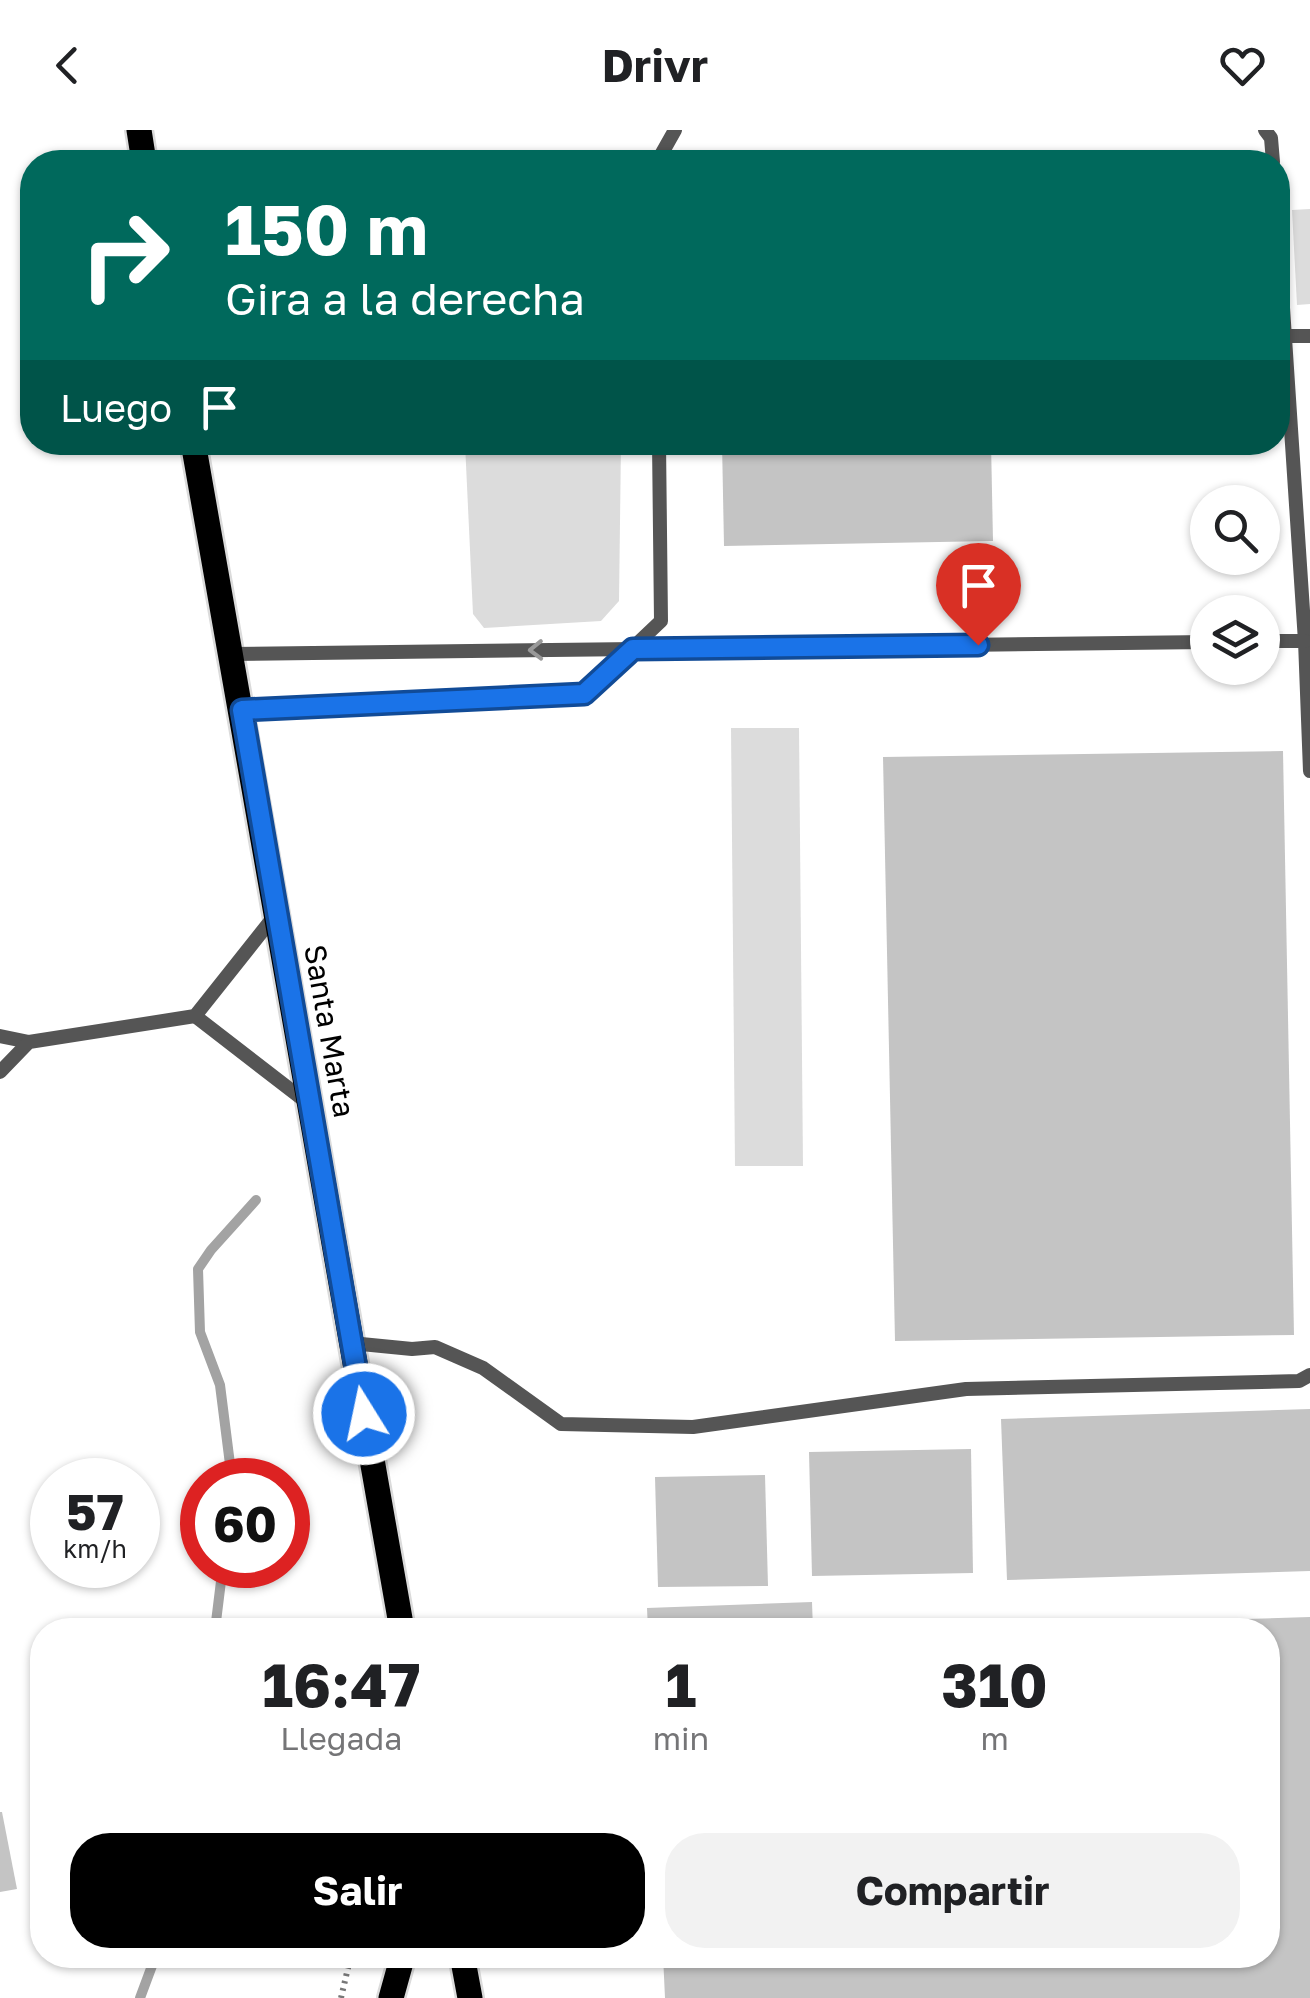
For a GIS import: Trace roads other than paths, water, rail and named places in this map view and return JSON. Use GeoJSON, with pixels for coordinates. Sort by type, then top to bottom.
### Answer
{"type":"FeatureCollection","features":[{"type":"Feature","properties":{"kind":"main road","name":"Santa Marta"},"geometry":{"type":"LineString","coordinates":[[196,455],[400,1618]]}},
{"type":"Feature","properties":{"kind":"main road"},"geometry":{"type":"LineString","coordinates":[[391,1998],[399,1968]]}},
{"type":"Feature","properties":{"kind":"main road"},"geometry":{"type":"LineString","coordinates":[[464,1968],[470,1998]]}},
{"type":"Feature","properties":{"kind":"lane"},"geometry":{"type":"LineString","coordinates":[[1290,423],[1310,771]]}},
{"type":"Feature","properties":{"kind":"lane"},"geometry":{"type":"LineString","coordinates":[[242,710],[584,694],[660,621],[659,455]]}},
{"type":"Feature","properties":{"kind":"lane"},"geometry":{"type":"LineString","coordinates":[[1280,641],[1305,641]]}},
{"type":"Feature","properties":{"kind":"lane"},"geometry":{"type":"LineString","coordinates":[[230,654],[1190,642]]}},
{"type":"Feature","properties":{"kind":"lane"},"geometry":{"type":"LineString","coordinates":[[0,1036],[30,1042],[195,1016],[277,913]]}},
{"type":"Feature","properties":{"kind":"lane"},"geometry":{"type":"LineString","coordinates":[[195,1016],[310,1105]]}},
{"type":"Feature","properties":{"kind":"lane"},"geometry":{"type":"LineString","coordinates":[[0,1072],[30,1042]]}},
{"type":"Feature","properties":{"kind":"lane"},"geometry":{"type":"LineString","coordinates":[[351,1342],[412,1349],[435,1347],[483,1368],[561,1424],[694,1427],[966,1389],[1300,1381],[1310,1375]]}},
{"type":"Feature","properties":{"kind":"waterway"},"geometry":{"type":"LineString","coordinates":[[229,1458],[220,1385],[200,1332],[198,1269],[256,1200]]}},
{"type":"Feature","properties":{"kind":"waterway"},"geometry":{"type":"LineString","coordinates":[[216,1618],[220,1588]]}},
{"type":"Feature","properties":{"kind":"waterway"},"geometry":{"type":"LineString","coordinates":[[140,1998],[151,1968]]}}]}
